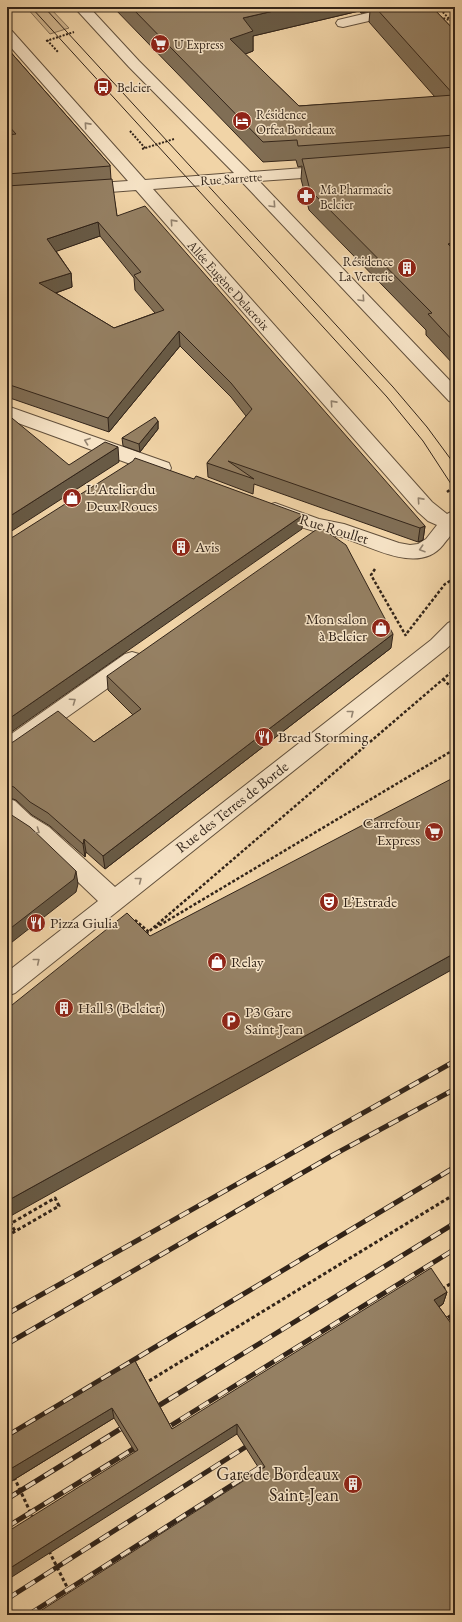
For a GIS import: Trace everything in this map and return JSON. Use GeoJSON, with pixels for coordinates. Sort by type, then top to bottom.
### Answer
{"type":"FeatureCollection","features":[{"type":"Feature","properties":{"kind":"street"},"geometry":{"type":"LineString","coordinates":[[81,7],[134,64],[246,177],[455,397]]}},
{"type":"Feature","properties":{"kind":"street"},"geometry":{"type":"LineString","coordinates":[[343,23],[411,7]]}},
{"type":"Feature","properties":{"kind":"street","name":"Allée Eugène Delacroix"},"geometry":{"type":"LineString","coordinates":[[7,34],[425,507],[435,516],[453,520]]}},
{"type":"Feature","properties":{"kind":"street","name":"Rue Sarrette"},"geometry":{"type":"LineString","coordinates":[[69,190],[347,169]]}},
{"type":"Feature","properties":{"kind":"street"},"geometry":{"type":"LineString","coordinates":[[7,412],[175,473]]}},
{"type":"Feature","properties":{"kind":"street"},"geometry":{"type":"LineString","coordinates":[[119,473],[126,469],[135,458]]}},
{"type":"Feature","properties":{"kind":"street","name":"Rue Roullet"},"geometry":{"type":"LineString","coordinates":[[256,503],[310,533],[344,531],[397,550],[410,552],[423,550],[432,544],[453,520]]}},
{"type":"Feature","properties":{"kind":"street","name":"Rue des Terres de Borde"},"geometry":{"type":"LineString","coordinates":[[7,986],[422,657],[455,628]]}},
{"type":"Feature","properties":{"kind":"street"},"geometry":{"type":"LineString","coordinates":[[7,748],[149,648]]}},
{"type":"Feature","properties":{"kind":"street"},"geometry":{"type":"LineString","coordinates":[[7,807],[23,822],[40,833],[114,900]]}},
{"type":"Feature","properties":{"kind":"path"},"geometry":{"type":"LineString","coordinates":[[438,7],[455,25]]}},
{"type":"Feature","properties":{"kind":"path"},"geometry":{"type":"LineString","coordinates":[[439,17],[455,22]]}},
{"type":"Feature","properties":{"kind":"path"},"geometry":{"type":"LineString","coordinates":[[19,48],[98,26]]}},
{"type":"Feature","properties":{"kind":"path"},"geometry":{"type":"LineString","coordinates":[[47,40],[58,52]]}},
{"type":"Feature","properties":{"kind":"path"},"geometry":{"type":"LineString","coordinates":[[130,131],[145,148]]}},
{"type":"Feature","properties":{"kind":"path"},"geometry":{"type":"LineString","coordinates":[[116,157],[200,131]]}},
{"type":"Feature","properties":{"kind":"path"},"geometry":{"type":"LineString","coordinates":[[425,507],[455,486]]}},
{"type":"Feature","properties":{"kind":"path"},"geometry":{"type":"LineString","coordinates":[[387,546],[371,575],[413,647],[455,691]]}},
{"type":"Feature","properties":{"kind":"path"},"geometry":{"type":"LineString","coordinates":[[406,635],[445,584],[455,578]]}},
{"type":"Feature","properties":{"kind":"path"},"geometry":{"type":"LineString","coordinates":[[143,936],[455,669]]}},
{"type":"Feature","properties":{"kind":"path"},"geometry":{"type":"LineString","coordinates":[[148,932],[455,749]]}},
{"type":"Feature","properties":{"kind":"path"},"geometry":{"type":"LineString","coordinates":[[141,1386],[455,1194]]}},
{"type":"Feature","properties":{"kind":"path"},"geometry":{"type":"LineString","coordinates":[[7,1236],[59,1206],[55,1198],[10,1224]]}},
{"type":"Feature","properties":{"kind":"path"},"geometry":{"type":"LineString","coordinates":[[7,1217],[15,1231]]}},
{"type":"Feature","properties":{"kind":"path"},"geometry":{"type":"LineString","coordinates":[[435,1294],[455,1281]]}},
{"type":"Feature","properties":{"kind":"path"},"geometry":{"type":"LineString","coordinates":[[12,1474],[34,1520]]}},
{"type":"Feature","properties":{"kind":"path"},"geometry":{"type":"LineString","coordinates":[[54,1545],[48,1548],[73,1598]]}},
{"type":"Feature","properties":{"kind":"shaded area"},"geometry":{"type":"Polygon","coordinates":[[[26,7],[49,7],[69,28],[50,34],[26,7]]]}},
{"type":"Feature","properties":{"kind":"building"},"geometry":{"type":"Polygon","coordinates":[[[131,7],[291,7],[243,18],[253,31],[230,39],[299,106],[454,95],[375,7],[432,7],[455,31],[455,135],[298,146],[297,140],[263,142],[131,7]]]}},
{"type":"Feature","properties":{"kind":"building"},"geometry":{"type":"Polygon","coordinates":[[[7,48],[110,166],[7,174],[7,135],[16,134],[7,124],[7,48]]]}},
{"type":"Feature","properties":{"kind":"building"},"geometry":{"type":"Polygon","coordinates":[[[455,147],[455,242],[448,244],[455,251],[455,343],[428,314],[432,313],[310,190],[302,159],[455,147]]]}},
{"type":"Feature","properties":{"kind":"building"},"geometry":{"type":"Polygon","coordinates":[[[112,179],[117,216],[145,206],[425,526],[420,528],[228,461],[254,479],[207,463],[252,409],[231,383],[179,331],[108,418],[7,384],[7,186],[112,179]],[[98,222],[47,239],[71,273],[39,283],[114,328],[164,310],[134,275],[141,272],[98,222]]]}},
{"type":"Feature","properties":{"kind":"building"},"geometry":{"type":"Polygon","coordinates":[[[7,414],[69,465],[105,442],[118,447],[7,518],[7,414]]]}},
{"type":"Feature","properties":{"kind":"building"},"geometry":{"type":"Polygon","coordinates":[[[155,417],[158,421],[139,444],[122,438],[155,417]]]}},
{"type":"Feature","properties":{"kind":"building"},"geometry":{"type":"Polygon","coordinates":[[[135,458],[194,479],[196,476],[303,515],[7,720],[7,538],[13,537],[133,461],[135,458]]]}},
{"type":"Feature","properties":{"kind":"building"},"geometry":{"type":"Polygon","coordinates":[[[320,527],[346,545],[393,634],[103,856],[84,839],[83,844],[48,813],[30,802],[14,787],[7,785],[7,744],[13,742],[58,711],[94,742],[141,709],[107,676],[320,527]]]}},
{"type":"Feature","properties":{"kind":"building","name":"P3 Gare Saint-Jean"},"geometry":{"type":"Polygon","coordinates":[[[455,777],[455,953],[7,1201],[7,1009],[127,913],[150,936],[455,777]]]}},
{"type":"Feature","properties":{"kind":"building"},"geometry":{"type":"Polygon","coordinates":[[[7,812],[30,827],[76,871],[74,879],[7,931],[7,812]]]}},
{"type":"Feature","properties":{"kind":"building"},"geometry":{"type":"Polygon","coordinates":[[[431,1268],[447,1292],[434,1300],[455,1329],[455,1615],[34,1615],[265,1467],[237,1424],[7,1570],[7,1532],[138,1450],[112,1408],[7,1471],[7,1438],[135,1361],[172,1429],[431,1268]]]}},
{"type":"Feature","properties":{"kind":"tram line"},"geometry":{"type":"LineString","coordinates":[[31,7],[387,397],[423,441],[455,490]]}},
{"type":"Feature","properties":{"kind":"tram line"},"geometry":{"type":"LineString","coordinates":[[44,7],[393,387],[427,427],[455,465]]}},
{"type":"Feature","properties":{"kind":"railway"},"geometry":{"type":"LineString","coordinates":[[7,1314],[455,1061]]}},
{"type":"Feature","properties":{"kind":"railway"},"geometry":{"type":"LineString","coordinates":[[7,1344],[335,1154],[455,1089]]}},
{"type":"Feature","properties":{"kind":"railway"},"geometry":{"type":"LineString","coordinates":[[7,1436],[455,1167]]}},
{"type":"Feature","properties":{"kind":"railway"},"geometry":{"type":"LineString","coordinates":[[150,1411],[455,1223]]}},
{"type":"Feature","properties":{"kind":"railway"},"geometry":{"type":"LineString","coordinates":[[162,1431],[455,1249]]}},
{"type":"Feature","properties":{"kind":"railway"},"geometry":{"type":"LineString","coordinates":[[439,1324],[455,1314]]}},
{"type":"Feature","properties":{"kind":"railway"},"geometry":{"type":"LineString","coordinates":[[7,1499],[130,1423]]}},
{"type":"Feature","properties":{"kind":"railway"},"geometry":{"type":"LineString","coordinates":[[7,1599],[255,1441]]}},
{"type":"Feature","properties":{"kind":"railway"},"geometry":{"type":"LineString","coordinates":[[7,1527],[143,1443]]}},
{"type":"Feature","properties":{"kind":"railway"},"geometry":{"type":"LineString","coordinates":[[28,1615],[268,1462]]}},
{"type":"Feature","properties":{"kind":"place","name":"U Express"},"geometry":{"type":"Point","coordinates":[160,44]}},
{"type":"Feature","properties":{"kind":"place","name":"Belcier"},"geometry":{"type":"Point","coordinates":[103,87]}},
{"type":"Feature","properties":{"kind":"place","name":"Résidence Orfea Bordeaux"},"geometry":{"type":"Point","coordinates":[242,121]}},
{"type":"Feature","properties":{"kind":"place","name":"Ma Pharmacie Belcier"},"geometry":{"type":"Point","coordinates":[306,196]}},
{"type":"Feature","properties":{"kind":"place","name":"Résidence La Verrerie"},"geometry":{"type":"Point","coordinates":[407,268]}},
{"type":"Feature","properties":{"kind":"place","name":"L'Atelier du Deux Roues"},"geometry":{"type":"Point","coordinates":[72,498]}},
{"type":"Feature","properties":{"kind":"place","name":"Avis"},"geometry":{"type":"Point","coordinates":[181,547]}},
{"type":"Feature","properties":{"kind":"place","name":"Mon salon à Belcier"},"geometry":{"type":"Point","coordinates":[381,628]}},
{"type":"Feature","properties":{"kind":"place","name":"Bread Storming"},"geometry":{"type":"Point","coordinates":[264,737]}},
{"type":"Feature","properties":{"kind":"place","name":"Carrefour Express"},"geometry":{"type":"Point","coordinates":[434,832]}},
{"type":"Feature","properties":{"kind":"place","name":"L’Estrade"},"geometry":{"type":"Point","coordinates":[329,902]}},
{"type":"Feature","properties":{"kind":"place","name":"Pizza Giulia"},"geometry":{"type":"Point","coordinates":[36,923]}},
{"type":"Feature","properties":{"kind":"place","name":"Relay"},"geometry":{"type":"Point","coordinates":[217,962]}},
{"type":"Feature","properties":{"kind":"place","name":"Hall 3 (Belcier)"},"geometry":{"type":"Point","coordinates":[64,1008]}},
{"type":"Feature","properties":{"kind":"place","name":"P3 Gare Saint-Jean"},"geometry":{"type":"Point","coordinates":[231,1021]}},
{"type":"Feature","properties":{"kind":"place","name":"Gare de Bordeaux Saint-Jean"},"geometry":{"type":"Point","coordinates":[353,1484]}}]}
